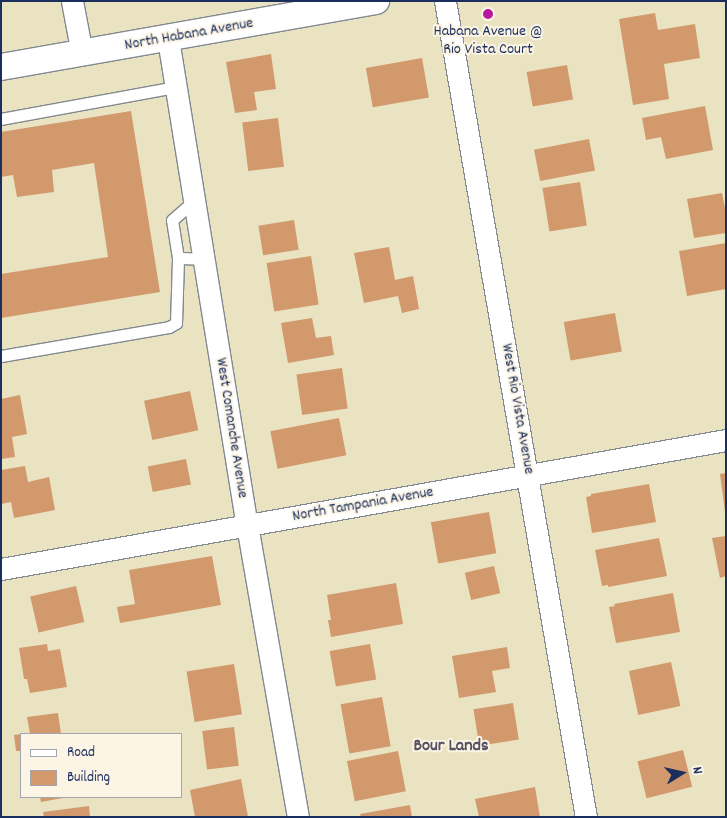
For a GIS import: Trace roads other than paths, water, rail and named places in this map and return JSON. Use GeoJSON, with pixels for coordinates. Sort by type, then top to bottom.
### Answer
{"type":"FeatureCollection","features":[{"type":"Feature","properties":{"kind":"street"},"geometry":{"type":"LineString","coordinates":[[72,1],[82,54]]}},
{"type":"Feature","properties":{"kind":"street","name":"North Habana Avenue"},"geometry":{"type":"LineString","coordinates":[[1,67],[376,1]]}},
{"type":"Feature","properties":{"kind":"street","name":"West Rio Vista Avenue"},"geometry":{"type":"LineString","coordinates":[[445,1],[586,817]]}},
{"type":"Feature","properties":{"kind":"street","name":"West Comanche Avenue"},"geometry":{"type":"LineString","coordinates":[[168,39],[247,525],[298,817]]}},
{"type":"Feature","properties":{"kind":"street","name":"North Tampania Avenue"},"geometry":{"type":"LineString","coordinates":[[1,569],[726,440]]}},
{"type":"Feature","properties":{"kind":"lane"},"geometry":{"type":"LineString","coordinates":[[1,119],[176,87]]}},
{"type":"Feature","properties":{"kind":"lane"},"geometry":{"type":"LineString","coordinates":[[1,356],[168,327],[176,323],[178,258],[172,220],[194,201]]}},
{"type":"Feature","properties":{"kind":"lane"},"geometry":{"type":"LineString","coordinates":[[178,258],[204,259]]}},
{"type":"Feature","properties":{"kind":"place","name":"Habana Avenue @ Rio Vista Court"},"geometry":{"type":"Point","coordinates":[488,14]}},
{"type":"Feature","properties":{"kind":"district","name":"Bour Lands"},"geometry":{"type":"Point","coordinates":[451,747]}}]}
